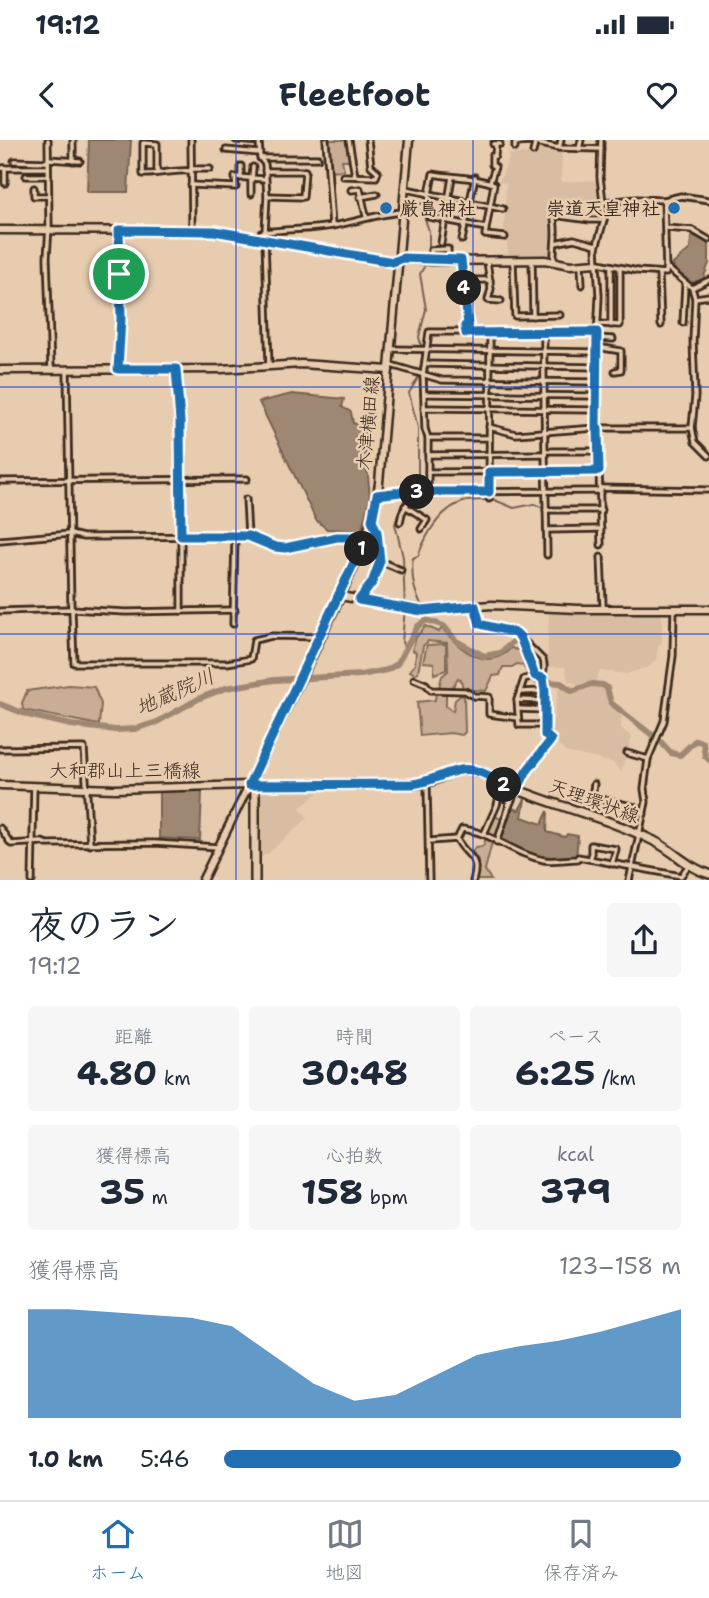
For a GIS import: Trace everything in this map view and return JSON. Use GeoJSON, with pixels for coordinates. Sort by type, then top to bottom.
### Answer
{"type":"FeatureCollection","features":[{"type":"Feature","properties":{"kind":"main road","name":"天理環状線"},"geometry":{"type":"LineString","coordinates":[[252,785],[427,783],[460,770],[485,774],[517,790],[639,834],[673,852],[705,876]]}},
{"type":"Feature","properties":{"kind":"main road"},"geometry":{"type":"LineString","coordinates":[[252,785],[255,880]]}},
{"type":"Feature","properties":{"kind":"street"},"geometry":{"type":"LineString","coordinates":[[48,140],[47,258],[51,370]]}},
{"type":"Feature","properties":{"kind":"street"},"geometry":{"type":"LineString","coordinates":[[191,140],[192,230]]}},
{"type":"Feature","properties":{"kind":"street"},"geometry":{"type":"LineString","coordinates":[[236,140],[259,141],[260,156],[265,164],[267,196],[263,237],[269,366]]}},
{"type":"Feature","properties":{"kind":"street"},"geometry":{"type":"LineString","coordinates":[[326,140],[332,226]]}},
{"type":"Feature","properties":{"kind":"street"},"geometry":{"type":"LineString","coordinates":[[349,140],[355,176]]}},
{"type":"Feature","properties":{"kind":"street"},"geometry":{"type":"LineString","coordinates":[[343,176],[376,177],[378,172],[371,166],[368,140]]}},
{"type":"Feature","properties":{"kind":"street","name":"木津横田線"},"geometry":{"type":"LineString","coordinates":[[202,880],[252,785],[340,596],[372,520],[377,495],[391,349],[408,140]]}},
{"type":"Feature","properties":{"kind":"street"},"geometry":{"type":"LineString","coordinates":[[559,148],[561,140]]}},
{"type":"Feature","properties":{"kind":"street"},"geometry":{"type":"LineString","coordinates":[[579,149],[581,140]]}},
{"type":"Feature","properties":{"kind":"street"},"geometry":{"type":"LineString","coordinates":[[601,140],[600,177],[604,220],[596,245],[599,324],[596,411],[601,545]]}},
{"type":"Feature","properties":{"kind":"street"},"geometry":{"type":"LineString","coordinates":[[73,141],[73,161]]}},
{"type":"Feature","properties":{"kind":"street"},"geometry":{"type":"LineString","coordinates":[[533,152],[536,141]]}},
{"type":"Feature","properties":{"kind":"street"},"geometry":{"type":"LineString","coordinates":[[515,148],[515,143],[536,141],[559,148],[601,149]]}},
{"type":"Feature","properties":{"kind":"street"},"geometry":{"type":"LineString","coordinates":[[157,172],[157,144],[143,144],[143,174],[210,169]]}},
{"type":"Feature","properties":{"kind":"street"},"geometry":{"type":"LineString","coordinates":[[490,182],[495,167],[492,165],[492,156],[495,156],[496,144]]}},
{"type":"Feature","properties":{"kind":"street"},"geometry":{"type":"LineString","coordinates":[[226,150],[260,156],[318,158]]}},
{"type":"Feature","properties":{"kind":"street"},"geometry":{"type":"LineString","coordinates":[[15,161],[80,161]]}},
{"type":"Feature","properties":{"kind":"street"},"geometry":{"type":"LineString","coordinates":[[241,166],[241,178]]}},
{"type":"Feature","properties":{"kind":"street"},"geometry":{"type":"LineString","coordinates":[[251,194],[253,167]]}},
{"type":"Feature","properties":{"kind":"street"},"geometry":{"type":"LineString","coordinates":[[5,183],[3,168],[48,168]]}},
{"type":"Feature","properties":{"kind":"street"},"geometry":{"type":"LineString","coordinates":[[265,171],[305,171],[303,197],[267,196]]}},
{"type":"Feature","properties":{"kind":"street"},"geometry":{"type":"LineString","coordinates":[[486,228],[429,217],[429,194],[433,174],[475,177],[494,184],[485,235],[505,237]]}},
{"type":"Feature","properties":{"kind":"street"},"geometry":{"type":"LineString","coordinates":[[26,176],[48,176]]}},
{"type":"Feature","properties":{"kind":"street"},"geometry":{"type":"LineString","coordinates":[[191,185],[236,190],[235,177],[265,179]]}},
{"type":"Feature","properties":{"kind":"street"},"geometry":{"type":"LineString","coordinates":[[441,243],[452,177]]}},
{"type":"Feature","properties":{"kind":"street"},"geometry":{"type":"LineString","coordinates":[[462,240],[475,177]]}},
{"type":"Feature","properties":{"kind":"street"},"geometry":{"type":"LineString","coordinates":[[34,188],[34,196],[48,197]]}},
{"type":"Feature","properties":{"kind":"street"},"geometry":{"type":"LineString","coordinates":[[404,188],[503,209]]}},
{"type":"Feature","properties":{"kind":"street"},"geometry":{"type":"LineString","coordinates":[[351,190],[360,189],[366,217]]}},
{"type":"Feature","properties":{"kind":"street"},"geometry":{"type":"LineString","coordinates":[[360,197],[377,194]]}},
{"type":"Feature","properties":{"kind":"street"},"geometry":{"type":"LineString","coordinates":[[603,202],[664,200],[681,196],[709,200]]}},
{"type":"Feature","properties":{"kind":"street"},"geometry":{"type":"LineString","coordinates":[[0,230],[214,231],[263,237],[393,262],[402,258],[431,261],[532,260],[581,265],[597,263],[666,273],[664,200]]}},
{"type":"Feature","properties":{"kind":"street"},"geometry":{"type":"LineString","coordinates":[[263,237],[402,212]]}},
{"type":"Feature","properties":{"kind":"street"},"geometry":{"type":"LineString","coordinates":[[554,262],[553,215],[604,220]]}},
{"type":"Feature","properties":{"kind":"street"},"geometry":{"type":"LineString","coordinates":[[666,228],[692,230],[709,240]]}},
{"type":"Feature","properties":{"kind":"street"},"geometry":{"type":"LineString","coordinates":[[118,369],[121,319],[119,230]]}},
{"type":"Feature","properties":{"kind":"street"},"geometry":{"type":"LineString","coordinates":[[555,243],[574,239],[596,245]]}},
{"type":"Feature","properties":{"kind":"street"},"geometry":{"type":"LineString","coordinates":[[431,261],[430,250],[448,249],[448,261]]}},
{"type":"Feature","properties":{"kind":"street"},"geometry":{"type":"LineString","coordinates":[[461,260],[468,325],[465,326],[466,333]]}},
{"type":"Feature","properties":{"kind":"street"},"geometry":{"type":"LineString","coordinates":[[487,260],[491,289],[488,300],[501,301]]}},
{"type":"Feature","properties":{"kind":"street"},"geometry":{"type":"LineString","coordinates":[[532,260],[533,316]]}},
{"type":"Feature","properties":{"kind":"street"},"geometry":{"type":"LineString","coordinates":[[513,261],[515,316],[560,315]]}},
{"type":"Feature","properties":{"kind":"street"},"geometry":{"type":"LineString","coordinates":[[581,265],[582,285]]}},
{"type":"Feature","properties":{"kind":"street"},"geometry":{"type":"LineString","coordinates":[[611,266],[611,325]]}},
{"type":"Feature","properties":{"kind":"street"},"geometry":{"type":"LineString","coordinates":[[666,267],[692,288],[695,298],[695,396],[692,428],[695,442],[709,456]]}},
{"type":"Feature","properties":{"kind":"street"},"geometry":{"type":"LineString","coordinates":[[599,324],[620,325],[620,268]]}},
{"type":"Feature","properties":{"kind":"street"},"geometry":{"type":"LineString","coordinates":[[659,273],[661,325]]}},
{"type":"Feature","properties":{"kind":"street"},"geometry":{"type":"LineString","coordinates":[[464,280],[490,281]]}},
{"type":"Feature","properties":{"kind":"street"},"geometry":{"type":"LineString","coordinates":[[692,288],[709,280]]}},
{"type":"Feature","properties":{"kind":"street"},"geometry":{"type":"LineString","coordinates":[[684,323],[685,283]]}},
{"type":"Feature","properties":{"kind":"street"},"geometry":{"type":"LineString","coordinates":[[695,298],[709,296]]}},
{"type":"Feature","properties":{"kind":"street"},"geometry":{"type":"LineString","coordinates":[[428,492],[428,438],[421,374],[429,332],[597,332]]}},
{"type":"Feature","properties":{"kind":"street"},"geometry":{"type":"LineString","coordinates":[[489,499],[490,333]]}},
{"type":"Feature","properties":{"kind":"street"},"geometry":{"type":"LineString","coordinates":[[544,334],[543,432],[547,555]]}},
{"type":"Feature","properties":{"kind":"street"},"geometry":{"type":"LineString","coordinates":[[597,338],[613,339]]}},
{"type":"Feature","properties":{"kind":"street"},"geometry":{"type":"LineString","coordinates":[[391,349],[621,351],[621,370],[615,371]]}},
{"type":"Feature","properties":{"kind":"street"},"geometry":{"type":"LineString","coordinates":[[0,370],[176,369],[302,364],[389,367],[442,380],[596,382]]}},
{"type":"Feature","properties":{"kind":"street"},"geometry":{"type":"LineString","coordinates":[[425,364],[597,367]]}},
{"type":"Feature","properties":{"kind":"street"},"geometry":{"type":"LineString","coordinates":[[176,369],[181,480],[181,611]]}},
{"type":"Feature","properties":{"kind":"street"},"geometry":{"type":"LineString","coordinates":[[67,370],[74,663],[227,663],[251,659],[254,640],[272,636],[321,637]]}},
{"type":"Feature","properties":{"kind":"street"},"geometry":{"type":"LineString","coordinates":[[424,394],[596,396]]}},
{"type":"Feature","properties":{"kind":"street"},"geometry":{"type":"LineString","coordinates":[[424,408],[596,411]]}},
{"type":"Feature","properties":{"kind":"street"},"geometry":{"type":"LineString","coordinates":[[489,427],[516,434],[597,428],[692,428]]}},
{"type":"Feature","properties":{"kind":"street"},"geometry":{"type":"LineString","coordinates":[[428,438],[489,438]]}},
{"type":"Feature","properties":{"kind":"street"},"geometry":{"type":"LineString","coordinates":[[428,455],[598,451]]}},
{"type":"Feature","properties":{"kind":"street"},"geometry":{"type":"LineString","coordinates":[[428,472],[599,471]]}},
{"type":"Feature","properties":{"kind":"street"},"geometry":{"type":"LineString","coordinates":[[0,481],[247,479]]}},
{"type":"Feature","properties":{"kind":"street"},"geometry":{"type":"LineString","coordinates":[[377,495],[600,489],[709,490]]}},
{"type":"Feature","properties":{"kind":"street"},"geometry":{"type":"LineString","coordinates":[[400,522],[412,492]]}},
{"type":"Feature","properties":{"kind":"street"},"geometry":{"type":"LineString","coordinates":[[246,499],[248,536]]}},
{"type":"Feature","properties":{"kind":"street"},"geometry":{"type":"LineString","coordinates":[[405,506],[426,520],[421,529]]}},
{"type":"Feature","properties":{"kind":"street"},"geometry":{"type":"LineString","coordinates":[[546,508],[601,510]]}},
{"type":"Feature","properties":{"kind":"street"},"geometry":{"type":"LineString","coordinates":[[359,600],[372,583],[380,561],[375,524],[372,520]]}},
{"type":"Feature","properties":{"kind":"street"},"geometry":{"type":"LineString","coordinates":[[547,530],[601,529]]}},
{"type":"Feature","properties":{"kind":"street"},"geometry":{"type":"LineString","coordinates":[[0,540],[70,534],[83,537],[248,536],[275,547],[285,548],[337,537],[377,537]]}},
{"type":"Feature","properties":{"kind":"street"},"geometry":{"type":"LineString","coordinates":[[233,624],[235,537]]}},
{"type":"Feature","properties":{"kind":"street"},"geometry":{"type":"LineString","coordinates":[[601,557],[603,607]]}},
{"type":"Feature","properties":{"kind":"street"},"geometry":{"type":"LineString","coordinates":[[380,561],[401,570]]}},
{"type":"Feature","properties":{"kind":"street"},"geometry":{"type":"LineString","coordinates":[[340,596],[422,611],[475,606],[709,609]]}},
{"type":"Feature","properties":{"kind":"street"},"geometry":{"type":"LineString","coordinates":[[475,606],[480,624],[516,633],[545,665],[545,735],[551,740],[526,772],[497,842]]}},
{"type":"Feature","properties":{"kind":"street"},"geometry":{"type":"LineString","coordinates":[[629,880],[644,814],[648,759],[663,726],[673,656],[674,609]]}},
{"type":"Feature","properties":{"kind":"street"},"geometry":{"type":"LineString","coordinates":[[0,611],[235,610]]}},
{"type":"Feature","properties":{"kind":"street"},"geometry":{"type":"LineString","coordinates":[[522,640],[532,677]]}},
{"type":"Feature","properties":{"kind":"street"},"geometry":{"type":"LineString","coordinates":[[414,679],[426,684],[431,690],[464,691],[474,696],[488,697],[489,714],[518,718]]}},
{"type":"Feature","properties":{"kind":"street"},"geometry":{"type":"LineString","coordinates":[[543,679],[524,679],[517,701],[519,725],[545,725]]}},
{"type":"Feature","properties":{"kind":"street"},"geometry":{"type":"LineString","coordinates":[[520,692],[545,691]]}},
{"type":"Feature","properties":{"kind":"street"},"geometry":{"type":"LineString","coordinates":[[517,701],[545,701]]}},
{"type":"Feature","properties":{"kind":"street"},"geometry":{"type":"LineString","coordinates":[[518,709],[545,710]]}},
{"type":"Feature","properties":{"kind":"street"},"geometry":{"type":"LineString","coordinates":[[0,749],[84,748],[90,845]]}},
{"type":"Feature","properties":{"kind":"street"},"geometry":{"type":"LineString","coordinates":[[627,753],[648,759]]}},
{"type":"Feature","properties":{"kind":"street"},"geometry":{"type":"LineString","coordinates":[[427,783],[429,880]]}},
{"type":"Feature","properties":{"kind":"street"},"geometry":{"type":"LineString","coordinates":[[484,834],[500,796],[502,784]]}},
{"type":"Feature","properties":{"kind":"street"},"geometry":{"type":"LineString","coordinates":[[594,784],[592,797],[635,807],[644,814]]}},
{"type":"Feature","properties":{"kind":"street","name":"大和郡山上三橋線"},"geometry":{"type":"LineString","coordinates":[[0,785],[87,788],[252,785]]}},
{"type":"Feature","properties":{"kind":"street"},"geometry":{"type":"LineString","coordinates":[[32,880],[34,786]]}},
{"type":"Feature","properties":{"kind":"street"},"geometry":{"type":"LineString","coordinates":[[500,796],[509,802],[509,809]]}},
{"type":"Feature","properties":{"kind":"street"},"geometry":{"type":"LineString","coordinates":[[0,828],[11,844],[154,843],[218,847]]}},
{"type":"Feature","properties":{"kind":"street"},"geometry":{"type":"LineString","coordinates":[[457,839],[462,829],[484,834],[497,842],[546,861],[578,857],[681,876],[688,865]]}},
{"type":"Feature","properties":{"kind":"street"},"geometry":{"type":"LineString","coordinates":[[430,841],[457,839]]}},
{"type":"Feature","properties":{"kind":"street"},"geometry":{"type":"LineString","coordinates":[[457,839],[475,861],[476,873],[473,880]]}},
{"type":"Feature","properties":{"kind":"street"},"geometry":{"type":"LineString","coordinates":[[591,859],[591,845],[616,849],[612,864]]}},
{"type":"Feature","properties":{"kind":"shaded area"},"geometry":{"type":"Polygon","coordinates":[[[89,140],[131,140],[128,192],[87,192],[89,140]]]}},
{"type":"Feature","properties":{"kind":"shaded area"},"geometry":{"type":"Polygon","coordinates":[[[327,140],[348,140],[351,160],[342,160],[344,170],[328,171],[327,140]]]}},
{"type":"Feature","properties":{"kind":"shaded area"},"geometry":{"type":"Polygon","coordinates":[[[538,145],[562,149],[561,182],[599,180],[602,204],[579,203],[578,199],[569,198],[555,200],[554,214],[551,214],[551,258],[509,257],[504,226],[506,183],[499,182],[509,154],[536,154],[538,145]]]}},
{"type":"Feature","properties":{"kind":"shaded area"},"geometry":{"type":"Polygon","coordinates":[[[697,236],[709,244],[709,263],[703,279],[689,284],[674,270],[673,264],[690,249],[691,237],[697,236]]]}},
{"type":"Feature","properties":{"kind":"shaded area"},"geometry":{"type":"Polygon","coordinates":[[[292,394],[344,399],[342,407],[351,412],[353,423],[358,425],[364,410],[372,415],[365,444],[370,498],[361,531],[327,529],[316,520],[259,402],[292,394]]]}},
{"type":"Feature","properties":{"kind":"shaded area"},"geometry":{"type":"Polygon","coordinates":[[[549,611],[662,611],[662,642],[658,647],[656,659],[651,666],[627,674],[600,671],[595,682],[585,689],[568,680],[565,667],[549,667],[547,664],[549,611]]]}},
{"type":"Feature","properties":{"kind":"shaded area"},"geometry":{"type":"Polygon","coordinates":[[[426,626],[439,632],[442,628],[465,651],[474,656],[493,659],[511,648],[521,651],[531,673],[522,665],[503,667],[500,675],[493,676],[486,691],[463,689],[458,678],[452,688],[439,687],[442,676],[448,671],[447,643],[428,641],[423,646],[418,672],[415,674],[410,671],[415,664],[416,652],[412,650],[416,637],[426,626]]]}},
{"type":"Feature","properties":{"kind":"shaded area"},"geometry":{"type":"Polygon","coordinates":[[[446,644],[446,670],[434,674],[434,663],[423,662],[427,645],[446,644]]]}},
{"type":"Feature","properties":{"kind":"shaded area"},"geometry":{"type":"Polygon","coordinates":[[[560,681],[587,690],[597,685],[606,688],[610,704],[621,714],[621,728],[632,737],[621,772],[612,762],[565,752],[551,735],[560,681]]]}},
{"type":"Feature","properties":{"kind":"shaded area"},"geometry":{"type":"Polygon","coordinates":[[[69,685],[94,687],[101,704],[99,725],[23,710],[22,703],[27,691],[69,685]]]}},
{"type":"Feature","properties":{"kind":"shaded area"},"geometry":{"type":"Polygon","coordinates":[[[436,692],[446,692],[446,706],[453,711],[455,700],[461,695],[464,697],[465,732],[462,735],[450,733],[420,736],[417,702],[435,700],[436,692]]]}},
{"type":"Feature","properties":{"kind":"shaded area"},"geometry":{"type":"Polygon","coordinates":[[[327,786],[300,808],[308,818],[269,853],[257,859],[259,787],[327,786]]]}},
{"type":"Feature","properties":{"kind":"shaded area"},"geometry":{"type":"Polygon","coordinates":[[[200,789],[200,840],[159,838],[159,790],[200,789]]]}},
{"type":"Feature","properties":{"kind":"shaded area"},"geometry":{"type":"Polygon","coordinates":[[[525,799],[522,817],[542,824],[548,811],[547,832],[565,837],[567,834],[578,836],[576,858],[546,859],[501,842],[499,838],[512,808],[519,810],[525,799]]]}},
{"type":"Feature","properties":{"kind":"shaded area"},"geometry":{"type":"Polygon","coordinates":[[[494,815],[502,820],[485,870],[491,880],[476,880],[478,860],[472,851],[483,846],[494,815]]]}},
{"type":"Feature","properties":{"kind":"waterway"},"geometry":{"type":"LineString","coordinates":[[407,208],[426,202],[423,213],[429,231],[429,258]]}},
{"type":"Feature","properties":{"kind":"waterway"},"geometry":{"type":"LineString","coordinates":[[405,650],[402,642],[405,607],[403,557],[395,524],[401,506],[418,476],[418,428],[409,393],[419,376],[423,352],[419,337],[426,309],[420,274],[424,267]]}},
{"type":"Feature","properties":{"kind":"waterway"},"geometry":{"type":"LineString","coordinates":[[492,499],[514,508],[534,504],[541,507]]}},
{"type":"Feature","properties":{"kind":"waterway"},"geometry":{"type":"LineString","coordinates":[[422,606],[414,583],[413,558],[418,556],[430,532],[447,510],[463,502],[485,500]]}},
{"type":"Feature","properties":{"kind":"waterway"},"geometry":{"type":"LineString","coordinates":[[549,508],[598,508]]}},
{"type":"Feature","properties":{"kind":"waterway","name":"地蔵院川"},"geometry":{"type":"LineString","coordinates":[[427,613],[427,620]]}},
{"type":"Feature","properties":{"kind":"waterway","name":"地蔵院川"},"geometry":{"type":"LineString","coordinates":[[0,704],[28,715],[71,725],[116,730],[135,729],[157,722],[200,698],[226,688],[274,680],[361,675],[387,670],[397,664],[418,626],[427,620],[444,626],[456,641],[484,656],[500,653],[515,640],[535,681],[561,683],[572,691],[592,684],[603,685],[607,688],[611,703],[671,753],[680,755],[696,740],[703,743],[705,756],[709,760]]}},
{"type":"Feature","properties":{"kind":"place","name":"厳島神社"},"geometry":{"type":"Point","coordinates":[386,208]}},
{"type":"Feature","properties":{"kind":"place","name":"崇道天皇神社"},"geometry":{"type":"Point","coordinates":[674,208]}},
{"type":"Feature","properties":{"kind":"route"},"geometry":{"type":"LineString","coordinates":[[119,230],[214,231],[393,262],[402,258],[461,260],[468,325],[465,326],[466,333],[597,332],[596,428],[599,471],[489,472],[489,492],[401,492],[377,495],[372,520],[377,532],[380,561],[372,583],[359,600],[422,611],[475,606],[480,624],[516,633],[520,637],[535,676],[543,678],[545,735],[551,740],[521,779],[517,790],[485,774],[460,770],[427,783],[249,785],[366,537],[337,537],[285,548],[275,547],[248,536],[181,536],[180,421],[176,369],[118,369],[121,319],[119,274],[119,230]]}}]}
